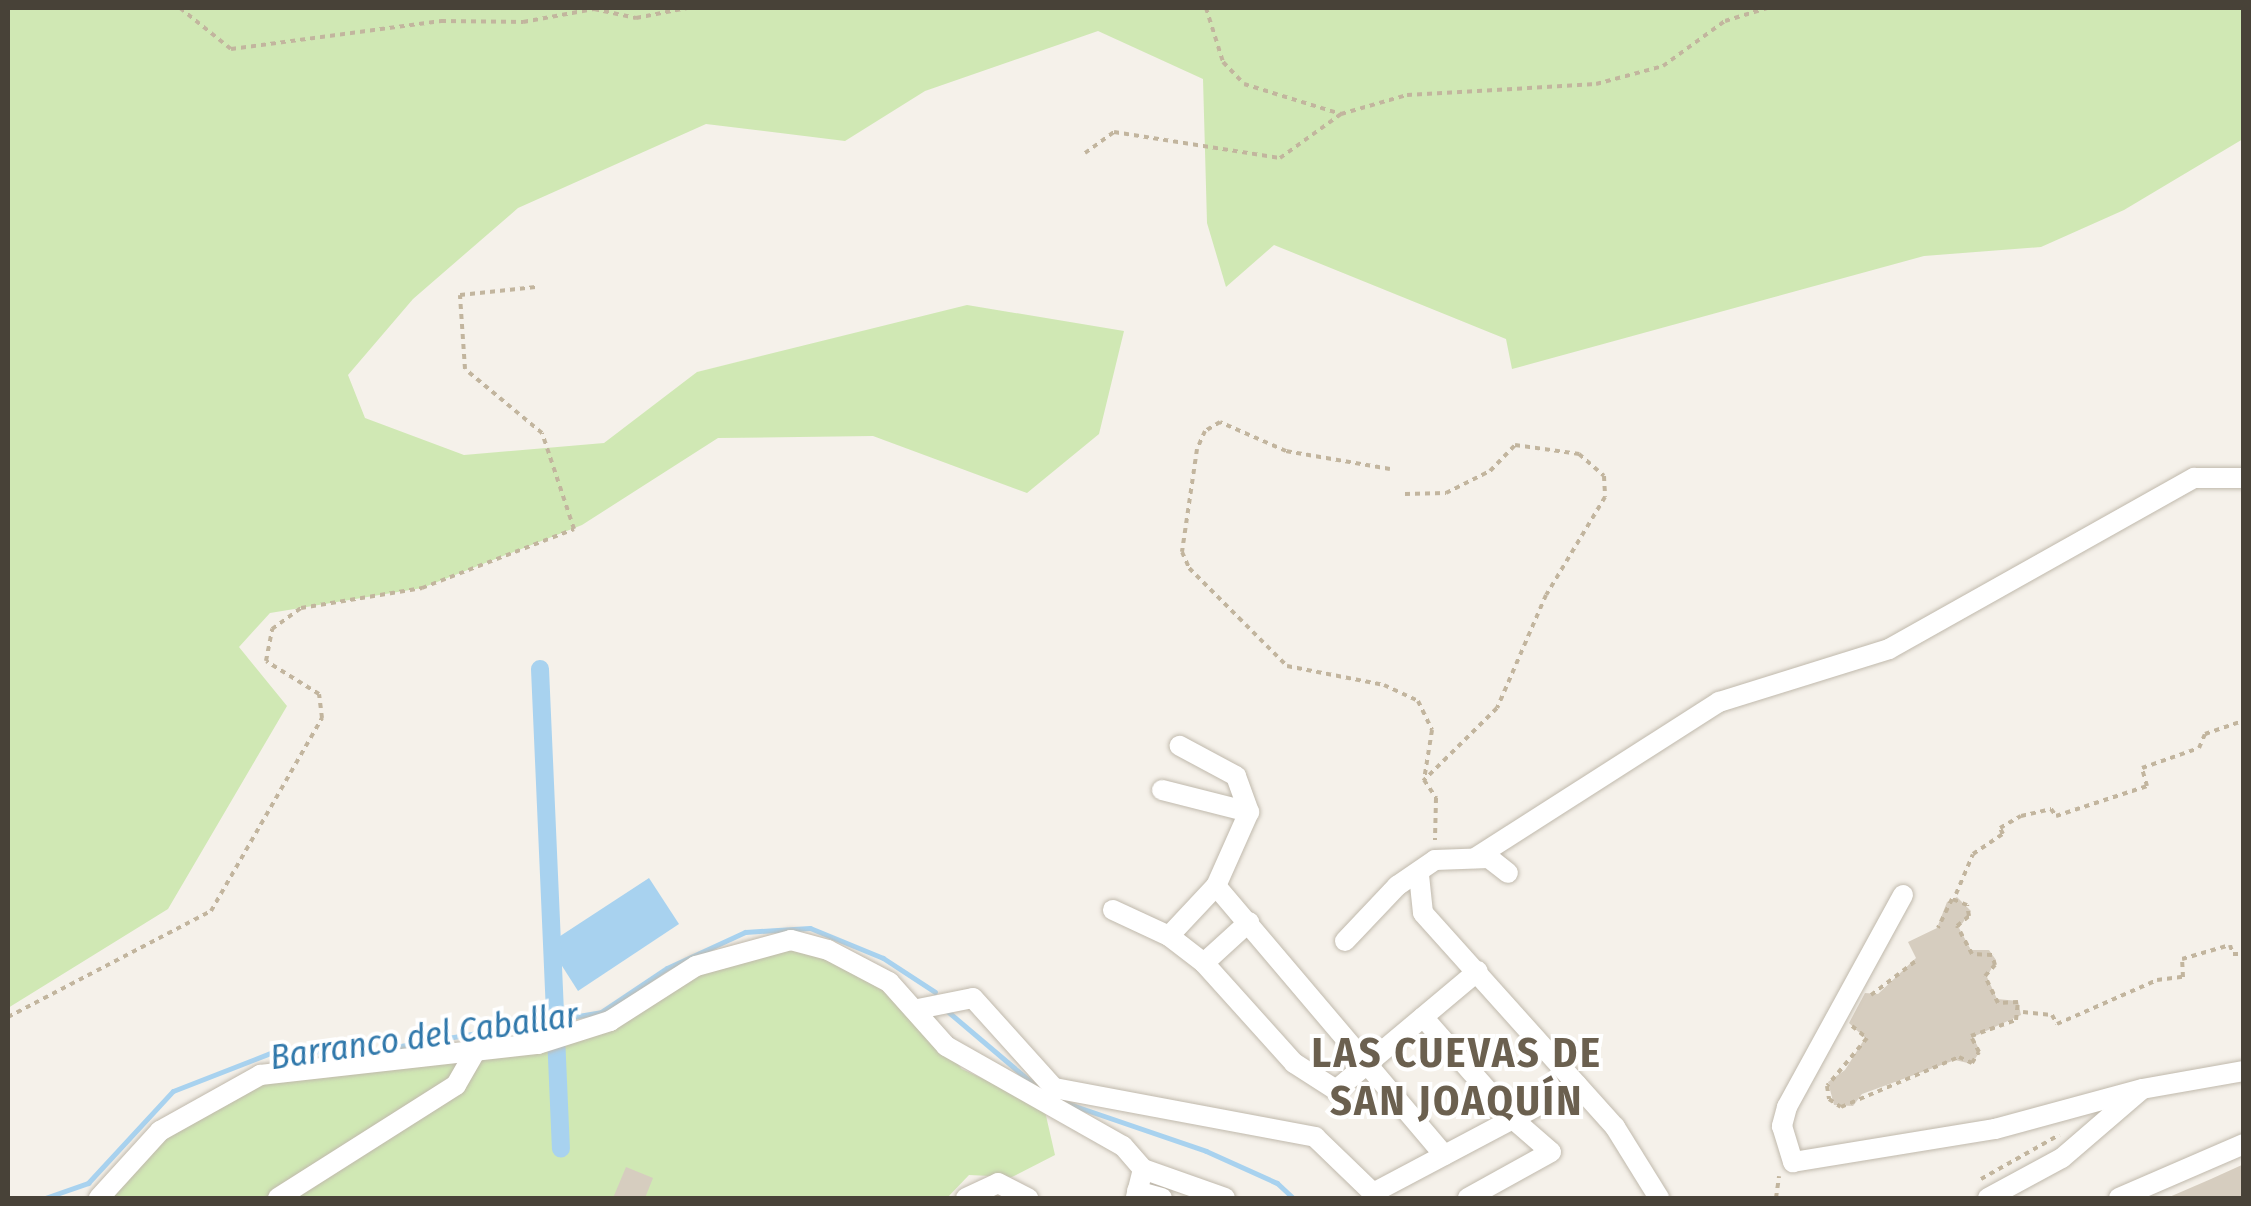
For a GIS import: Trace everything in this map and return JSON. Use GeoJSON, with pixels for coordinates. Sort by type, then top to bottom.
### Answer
{"type":"FeatureCollection","features":[{"type":"Feature","properties":{"kind":"street"},"geometry":{"type":"LineString","coordinates":[[1475,858],[1718,702],[1889,649],[2194,478],[2244,478]]}},
{"type":"Feature","properties":{"kind":"street"},"geometry":{"type":"LineString","coordinates":[[1169,936],[1216,886],[1249,812],[1236,776],[1180,746]]}},
{"type":"Feature","properties":{"kind":"street"},"geometry":{"type":"LineString","coordinates":[[1162,790],[1249,812]]}},
{"type":"Feature","properties":{"kind":"street"},"geometry":{"type":"LineString","coordinates":[[1345,941],[1397,886],[1419,875],[1435,860],[1489,858],[1508,873]]}},
{"type":"Feature","properties":{"kind":"street"},"geometry":{"type":"LineString","coordinates":[[1419,875],[1423,913],[1615,1127],[1658,1198]]}},
{"type":"Feature","properties":{"kind":"street"},"geometry":{"type":"LineString","coordinates":[[1216,886],[1444,1155]]}},
{"type":"Feature","properties":{"kind":"street"},"geometry":{"type":"LineString","coordinates":[[1903,895],[1787,1107],[1782,1126],[1792,1162],[1995,1129],[2142,1089],[2244,1071]]}},
{"type":"Feature","properties":{"kind":"street"},"geometry":{"type":"LineString","coordinates":[[1113,910],[1169,936],[1204,963],[1294,1063],[1336,1090],[1478,971]]}},
{"type":"Feature","properties":{"kind":"street"},"geometry":{"type":"LineString","coordinates":[[1204,963],[1249,922]]}},
{"type":"Feature","properties":{"kind":"street"},"geometry":{"type":"LineString","coordinates":[[99,1198],[160,1131],[260,1076],[371,1060],[474,1054],[610,1021],[696,966],[792,940],[828,950],[889,982],[924,1006],[946,1046],[1028,1087],[1061,1115],[1096,1128],[1143,1168],[1225,1198]]}},
{"type":"Feature","properties":{"kind":"street"},"geometry":{"type":"LineString","coordinates":[[924,1006],[972,998],[994,1017],[1054,1088],[1315,1137],[1374,1196],[1577,1084]]}},
{"type":"Feature","properties":{"kind":"street"},"geometry":{"type":"LineString","coordinates":[[1424,1016],[1513,1119],[1551,1152],[1468,1198]]}},
{"type":"Feature","properties":{"kind":"street"},"geometry":{"type":"LineString","coordinates":[[278,1198],[456,1086],[474,1054]]}},
{"type":"Feature","properties":{"kind":"street"},"geometry":{"type":"LineString","coordinates":[[1988,1198],[2062,1158],[2142,1089]]}},
{"type":"Feature","properties":{"kind":"street"},"geometry":{"type":"LineString","coordinates":[[2119,1198],[2244,1144]]}},
{"type":"Feature","properties":{"kind":"street"},"geometry":{"type":"LineString","coordinates":[[1143,1168],[1136,1195],[1162,1198]]}},
{"type":"Feature","properties":{"kind":"street"},"geometry":{"type":"LineString","coordinates":[[966,1198],[998,1183],[1028,1198]]}},
{"type":"Feature","properties":{"kind":"path"},"geometry":{"type":"LineString","coordinates":[[180,8],[231,50],[441,21],[523,22],[594,9],[636,18],[687,8]]}},
{"type":"Feature","properties":{"kind":"path"},"geometry":{"type":"LineString","coordinates":[[1206,8],[1223,62],[1244,84],[1341,114]]}},
{"type":"Feature","properties":{"kind":"path"},"geometry":{"type":"LineString","coordinates":[[1086,153],[1114,132],[1280,158],[1341,114],[1407,95],[1596,84],[1663,66],[1725,21],[1767,8]]}},
{"type":"Feature","properties":{"kind":"path"},"geometry":{"type":"LineString","coordinates":[[8,1017],[211,911],[322,718],[319,694],[266,661],[272,630],[301,608],[422,588],[574,528],[542,433],[465,369],[460,295],[536,287]]}},
{"type":"Feature","properties":{"kind":"path"},"geometry":{"type":"LineString","coordinates":[[1390,469],[1286,450],[1220,422],[1205,431],[1197,449],[1182,552],[1227,610],[1287,666],[1384,685],[1418,701],[1432,730],[1424,780],[1436,798],[1435,860]]}},
{"type":"Feature","properties":{"kind":"path"},"geometry":{"type":"LineString","coordinates":[[1405,494],[1446,493],[1490,470],[1515,445],[1579,454],[1604,476],[1605,497],[1546,595],[1497,708],[1424,780]]}},
{"type":"Feature","properties":{"kind":"path"},"geometry":{"type":"LineString","coordinates":[[1956,894],[1972,854],[2003,834],[2000,828],[2020,816],[2051,809],[2056,816],[2147,786],[2142,768],[2199,748],[2205,734],[2240,722]]}},
{"type":"Feature","properties":{"kind":"path"},"geometry":{"type":"LineString","coordinates":[[1847,1017],[1867,1038],[1844,1073],[1828,1082],[1828,1096],[1838,1106],[1959,1057],[1968,1063],[1977,1058],[1972,1036],[2012,1023],[2020,1008],[2011,999],[1998,1003],[1985,976],[1995,960],[1987,951],[1972,954],[1957,926],[1969,916],[1962,900],[1948,903],[1938,928]]}},
{"type":"Feature","properties":{"kind":"path"},"geometry":{"type":"LineString","coordinates":[[2023,1012],[2052,1015],[2057,1024],[2157,980],[2183,977],[2182,959],[2230,946],[2233,954],[2244,954]]}},
{"type":"Feature","properties":{"kind":"path"},"geometry":{"type":"LineString","coordinates":[[1861,994],[1877,996],[1917,960]]}},
{"type":"Feature","properties":{"kind":"path"},"geometry":{"type":"LineString","coordinates":[[1992,1167],[2016,1154]]}},
{"type":"Feature","properties":{"kind":"path"},"geometry":{"type":"LineString","coordinates":[[1776,1198],[1780,1164]]}},
{"type":"Feature","properties":{"kind":"green space"},"geometry":{"type":"Polygon","coordinates":[[[8,8],[2243,8],[2243,139],[2124,210],[2041,247],[1924,256],[1512,369],[1506,339],[1274,245],[1226,287],[1207,223],[1203,79],[1098,31],[925,91],[845,141],[706,124],[518,208],[413,299],[348,375],[365,418],[464,455],[604,443],[697,372],[967,305],[1124,331],[1099,434],[1027,493],[873,436],[718,438],[582,525],[422,588],[270,613],[239,647],[287,706],[168,909],[8,1008],[8,8]]]}},
{"type":"Feature","properties":{"kind":"green space"},"geometry":{"type":"Polygon","coordinates":[[[795,949],[862,973],[904,1003],[962,1069],[1044,1107],[1055,1155],[1012,1177],[969,1175],[947,1198],[104,1198],[192,1115],[266,1080],[539,1052],[718,964],[795,949]]]}},
{"type":"Feature","properties":{"kind":"water"},"geometry":{"type":"Polygon","coordinates":[[[649,878],[679,924],[578,991],[548,944],[649,878]]]}},
{"type":"Feature","properties":{"kind":"building"},"geometry":{"type":"Polygon","coordinates":[[[1957,897],[1971,911],[1959,928],[1971,950],[1989,950],[1996,960],[1987,977],[1997,999],[2018,1001],[2021,1015],[1973,1037],[1980,1051],[1972,1064],[1955,1060],[1862,1094],[1853,1106],[1834,1105],[1828,1082],[1845,1070],[1865,1038],[1849,1023],[1865,993],[1878,994],[1916,958],[1908,942],[1937,928],[1947,902],[1957,897]]]}},
{"type":"Feature","properties":{"kind":"building"},"geometry":{"type":"Polygon","coordinates":[[[2244,1164],[2244,1198],[2167,1198],[2211,1179],[2244,1164]]]}},
{"type":"Feature","properties":{"kind":"building"},"geometry":{"type":"Polygon","coordinates":[[[626,1167],[653,1178],[645,1198],[613,1198],[626,1167]]]}},
{"type":"Feature","properties":{"kind":"waterway"},"geometry":{"type":"LineString","coordinates":[[540,669],[561,1149]]}},
{"type":"Feature","properties":{"kind":"waterway","name":"Barranco del Caballar"},"geometry":{"type":"LineString","coordinates":[[45,1198],[88,1183],[173,1091],[273,1052],[371,1051],[601,1012],[667,968],[745,932],[810,928],[883,958],[935,992]]}},
{"type":"Feature","properties":{"kind":"waterway","name":"Barranco del Caballar"},"geometry":{"type":"LineString","coordinates":[[946,1010],[1039,1089]]}},
{"type":"Feature","properties":{"kind":"waterway","name":"Barranco del Caballar"},"geometry":{"type":"LineString","coordinates":[[1066,1103],[1206,1151],[1277,1183],[1293,1198]]}},
{"type":"Feature","properties":{"kind":"district","name":"LAS CUEVAS DE SAN JOAQUÍN"},"geometry":{"type":"Point","coordinates":[1457,1077]}}]}
